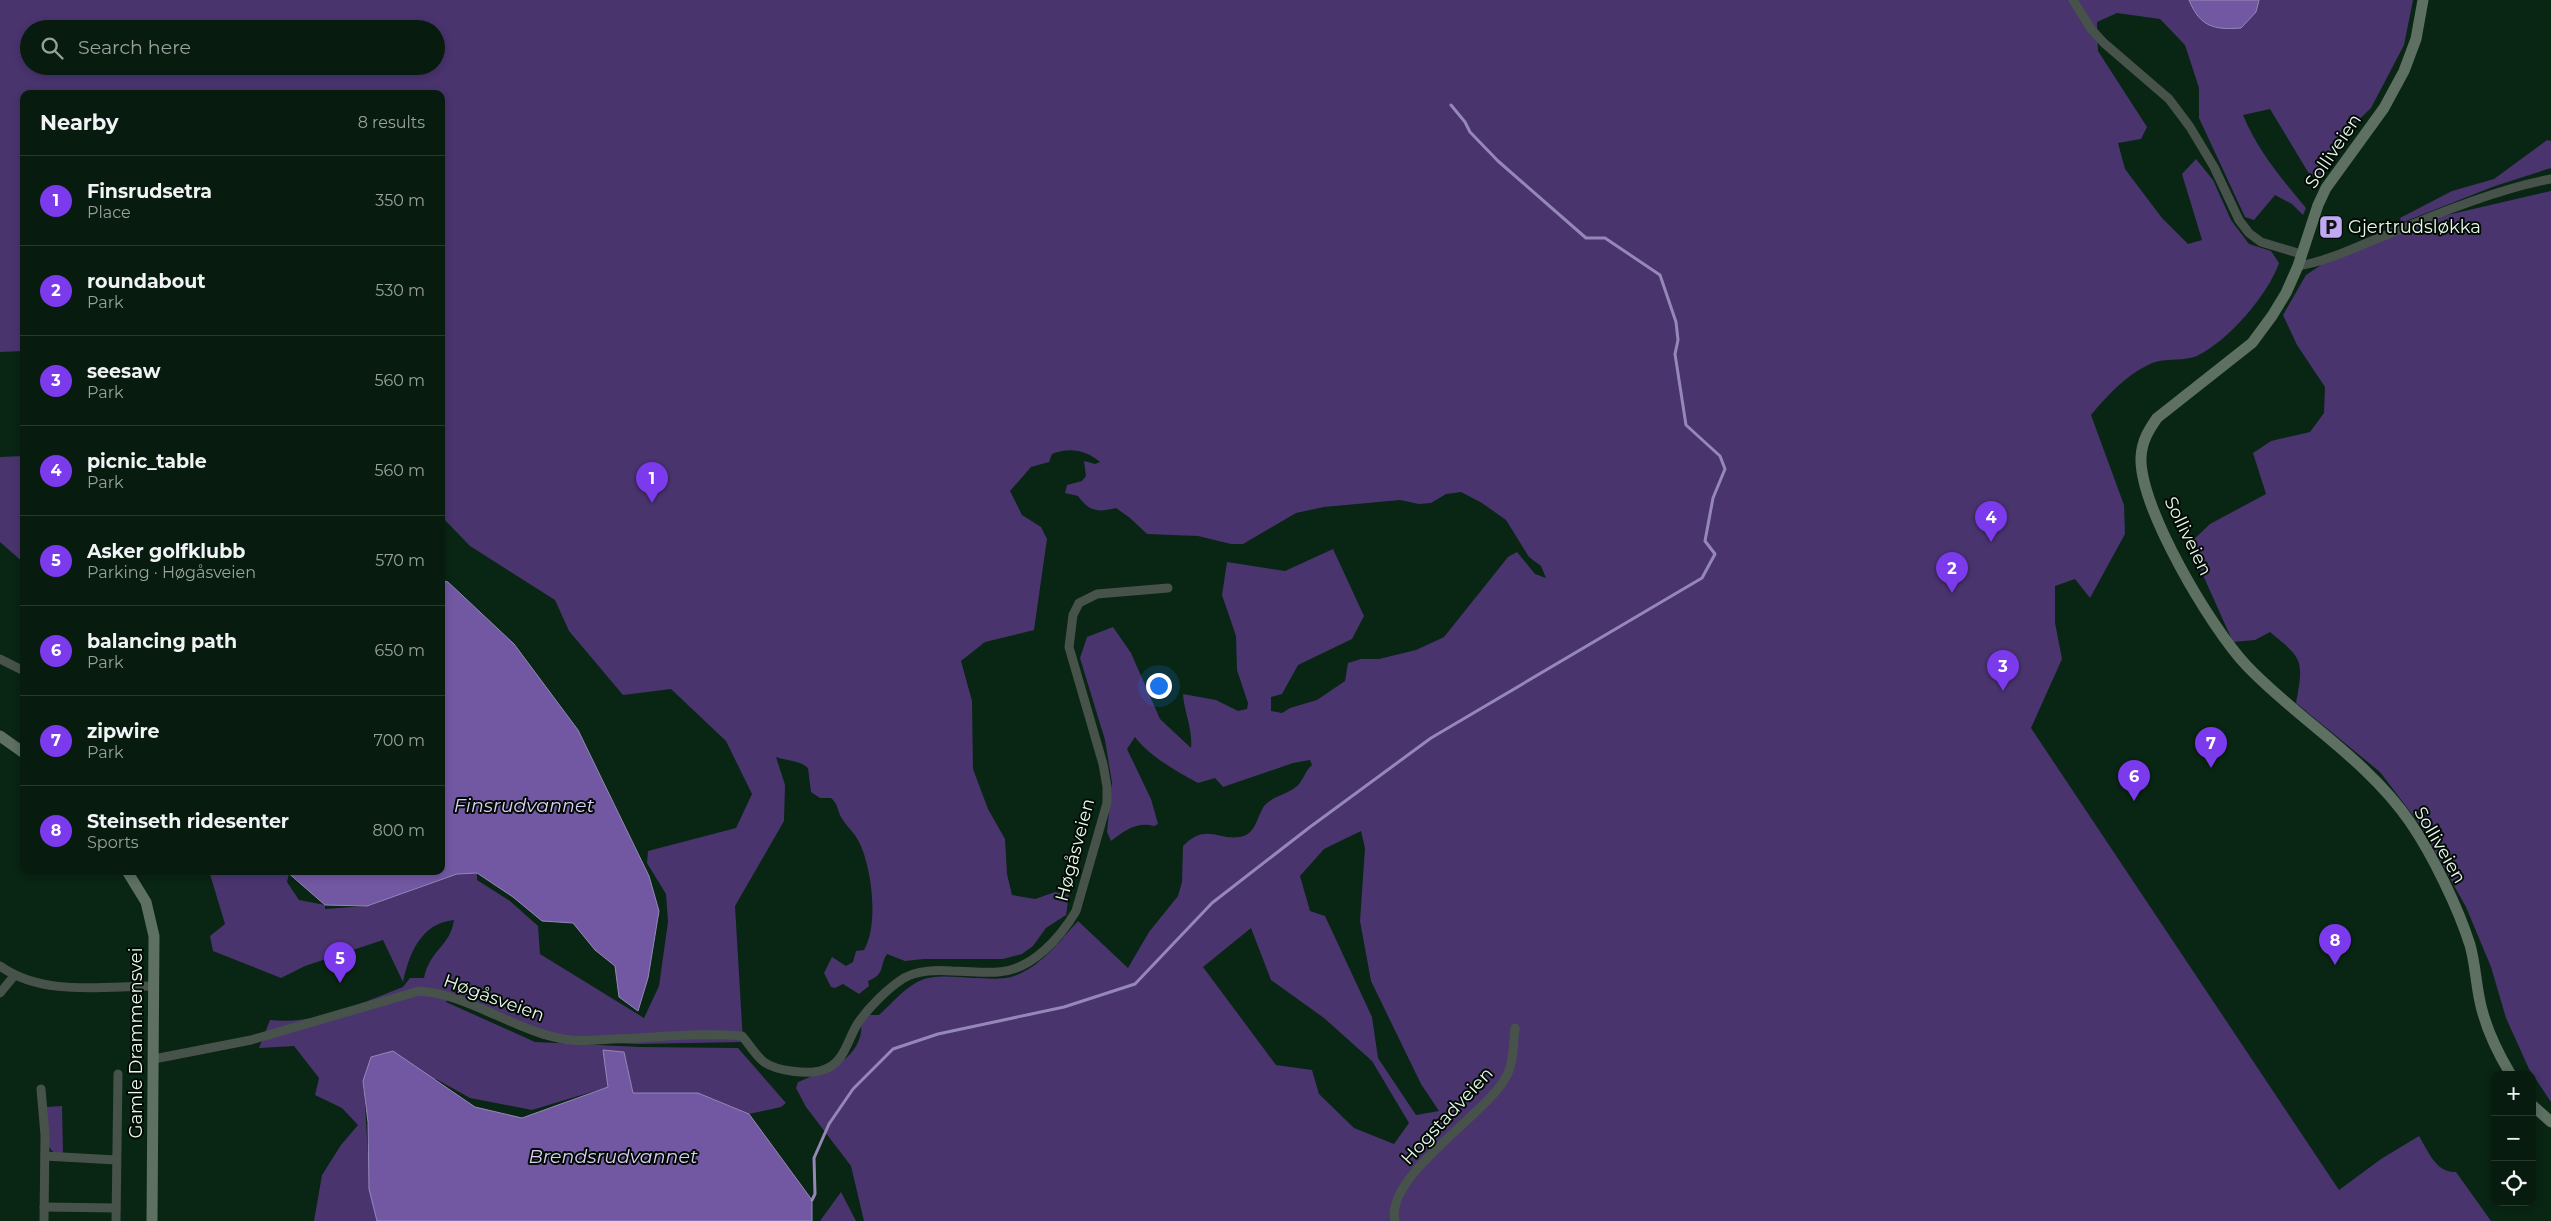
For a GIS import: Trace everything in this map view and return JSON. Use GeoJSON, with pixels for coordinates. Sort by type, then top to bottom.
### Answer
{"type":"FeatureCollection","features":[{"type":"Feature","properties":{"kind":"street"},"geometry":{"type":"LineString","coordinates":[[2073,0],[2091,29],[2169,99],[2190,127],[2214,167],[2240,220],[2249,233],[2261,242],[2302,254]]}},
{"type":"Feature","properties":{"kind":"street","name":"Solliveien"},"geometry":{"type":"LineString","coordinates":[[2423,0],[2416,39],[2404,71],[2384,108],[2326,188],[2298,266],[2286,293],[2252,343],[2157,418],[2147,432],[2141,458],[2147,490],[2168,543],[2209,618],[2246,665],[2375,782],[2410,822],[2456,910],[2471,951],[2488,1030],[2509,1071]]}},
{"type":"Feature","properties":{"kind":"street"},"geometry":{"type":"LineString","coordinates":[[2298,266],[2351,251],[2397,230],[2476,201],[2551,179]]}},
{"type":"Feature","properties":{"kind":"street","name":"Høgåsveien"},"geometry":{"type":"LineString","coordinates":[[154,1059],[251,1040],[419,991],[437,992],[538,1032],[564,1039],[670,1038],[724,1034],[742,1036],[764,1063],[804,1074],[824,1070],[840,1059],[858,1024],[876,1003],[904,978],[916,973],[935,970],[999,972],[1016,968],[1030,961],[1053,942],[1076,911],[1107,803],[1103,764],[1069,647],[1073,615],[1079,603],[1097,594],[1168,588]]}},
{"type":"Feature","properties":{"kind":"street"},"geometry":{"type":"LineString","coordinates":[[0,659],[20,669]]}},
{"type":"Feature","properties":{"kind":"street"},"geometry":{"type":"LineString","coordinates":[[0,736],[20,750]]}},
{"type":"Feature","properties":{"kind":"street","name":"Gamle Drammensvei"},"geometry":{"type":"LineString","coordinates":[[130,875],[150,911],[154,936],[152,1221]]}},
{"type":"Feature","properties":{"kind":"street"},"geometry":{"type":"LineString","coordinates":[[0,966],[14,976],[45,985],[154,986]]}},
{"type":"Feature","properties":{"kind":"street"},"geometry":{"type":"LineString","coordinates":[[0,993],[14,976]]}},
{"type":"Feature","properties":{"kind":"street","name":"Hogstadveien"},"geometry":{"type":"LineString","coordinates":[[1395,1221],[1393,1213],[1397,1197],[1430,1153],[1483,1106],[1501,1085],[1510,1064],[1515,1028]]}},
{"type":"Feature","properties":{"kind":"street"},"geometry":{"type":"LineString","coordinates":[[116,1221],[118,1074]]}},
{"type":"Feature","properties":{"kind":"street"},"geometry":{"type":"LineString","coordinates":[[41,1090],[45,1156],[44,1221]]}},
{"type":"Feature","properties":{"kind":"street"},"geometry":{"type":"LineString","coordinates":[[2536,1109],[2551,1122]]}},
{"type":"Feature","properties":{"kind":"street"},"geometry":{"type":"LineString","coordinates":[[45,1156],[116,1160]]}},
{"type":"Feature","properties":{"kind":"street"},"geometry":{"type":"LineString","coordinates":[[44,1207],[116,1208]]}},
{"type":"Feature","properties":{"kind":"shaded area"},"geometry":{"type":"Polygon","coordinates":[[[0,0],[2189,0],[2194,11],[2256,12],[2259,0],[2413,0],[2404,45],[2371,108],[2340,138],[2318,181],[2308,172],[2270,109],[2243,115],[2263,152],[2306,208],[2303,215],[2292,204],[2275,195],[2254,220],[2245,217],[2199,118],[2199,88],[2185,45],[2160,19],[2117,13],[2097,22],[2098,51],[2147,127],[2141,139],[2118,143],[2125,169],[2162,218],[2188,244],[2202,240],[2182,174],[2196,159],[2213,180],[2231,220],[2249,244],[2271,251],[2279,263],[2274,276],[2256,303],[2246,316],[2221,340],[2197,356],[2159,361],[2140,370],[2117,387],[2091,415],[2124,505],[2125,534],[2090,598],[2075,579],[2055,586],[2055,623],[2062,659],[2031,728],[2339,1190],[2381,1159],[2419,1136],[2438,1165],[2443,1169],[2456,1172],[2491,1221],[864,1221],[851,1166],[806,1107],[796,1088],[798,1082],[835,1066],[850,1054],[860,1037],[864,1011],[871,1015],[879,1015],[906,990],[924,979],[942,977],[992,979],[1011,977],[1021,973],[1031,968],[1048,954],[1078,921],[1128,968],[1149,932],[1178,896],[1182,882],[1183,846],[1192,838],[1200,835],[1215,834],[1237,837],[1246,835],[1255,826],[1264,806],[1271,800],[1297,786],[1312,765],[1310,760],[1293,763],[1223,787],[1215,778],[1198,783],[1155,757],[1135,737],[1127,749],[1151,799],[1158,824],[1154,826],[1136,826],[1111,841],[1107,832],[1112,783],[1105,740],[1080,658],[1087,637],[1113,627],[1131,653],[1160,719],[1191,748],[1191,734],[1183,694],[1216,700],[1238,711],[1247,709],[1248,703],[1237,670],[1236,636],[1222,595],[1227,562],[1285,571],[1333,549],[1364,616],[1352,639],[1298,665],[1282,694],[1271,697],[1271,711],[1282,713],[1290,708],[1317,700],[1345,681],[1348,663],[1361,659],[1379,659],[1416,650],[1444,637],[1508,557],[1517,552],[1535,574],[1546,578],[1541,566],[1529,557],[1506,520],[1482,503],[1461,492],[1446,494],[1431,503],[1419,504],[1400,500],[1324,507],[1296,513],[1243,544],[1231,544],[1198,536],[1147,534],[1116,508],[1094,510],[1086,505],[1078,496],[1065,493],[1067,485],[1082,481],[1086,476],[1084,461],[1095,464],[1100,462],[1083,452],[1071,450],[1052,454],[1049,462],[1031,467],[1010,491],[1022,515],[1041,527],[1047,539],[1034,630],[985,642],[961,661],[972,701],[973,769],[988,809],[1005,839],[1007,874],[1012,895],[1035,899],[1055,892],[1069,895],[1066,915],[1046,928],[1033,946],[1022,954],[1003,959],[924,959],[905,961],[887,954],[880,973],[868,981],[869,986],[859,994],[843,984],[835,988],[831,987],[824,973],[832,957],[846,966],[853,962],[856,951],[864,950],[869,939],[872,896],[864,853],[859,842],[841,817],[835,802],[831,798],[820,798],[811,792],[808,768],[797,762],[776,757],[785,785],[784,821],[735,906],[743,1042],[636,1044],[543,1039],[447,999],[446,1002],[535,1042],[641,1047],[738,1048],[786,1103],[781,1107],[749,1114],[698,1093],[633,1093],[624,1052],[604,1050],[608,1087],[532,1110],[470,1098],[436,1079],[363,1081],[369,1169],[377,1221],[314,1221],[322,1175],[341,1145],[358,1125],[342,1108],[315,1095],[319,1078],[294,1046],[259,1048],[270,1020],[287,1021],[321,1016],[355,1006],[403,987],[410,978],[424,978],[431,960],[452,929],[454,920],[443,922],[433,927],[418,942],[409,961],[403,982],[383,940],[305,966],[281,978],[213,951],[210,936],[225,924],[210,875],[289,875],[287,882],[299,900],[325,905],[325,909],[367,906],[457,874],[477,873],[477,880],[510,901],[538,926],[540,954],[644,1018],[659,986],[668,922],[666,894],[647,863],[648,851],[736,828],[752,794],[726,741],[671,689],[623,695],[569,631],[555,600],[470,546],[445,520],[445,90],[20,90],[20,351],[0,352],[0,0]],[[1361,831],[1324,849],[1300,876],[1310,911],[1325,916],[1372,1017],[1378,1058],[1416,1115],[1439,1111],[1421,1084],[1371,981],[1360,921],[1365,848],[1361,831]],[[1251,928],[1203,967],[1276,1065],[1312,1070],[1319,1094],[1354,1128],[1394,1144],[1409,1123],[1372,1061],[1324,1018],[1271,980],[1251,928]]]}},
{"type":"Feature","properties":{"kind":"shaded area"},"geometry":{"type":"Polygon","coordinates":[[[2547,140],[2551,141],[2551,168],[2495,186],[2401,223],[2400,218],[2452,191],[2494,179],[2547,140]]]}},
{"type":"Feature","properties":{"kind":"shaded area"},"geometry":{"type":"Polygon","coordinates":[[[2551,191],[2551,1102],[2536,1080],[2536,1071],[2530,1071],[2529,1069],[2506,1018],[2491,967],[2466,907],[2421,826],[2380,772],[2296,703],[2300,669],[2295,655],[2289,648],[2270,632],[2255,640],[2233,642],[2189,544],[2210,524],[2266,494],[2253,453],[2271,441],[2310,432],[2324,413],[2325,387],[2297,345],[2283,315],[2306,275],[2324,263],[2400,226],[2551,191]]]}},
{"type":"Feature","properties":{"kind":"shaded area"},"geometry":{"type":"Polygon","coordinates":[[[20,456],[20,560],[0,542],[0,457],[20,456]]]}},
{"type":"Feature","properties":{"kind":"shaded area"},"geometry":{"type":"Polygon","coordinates":[[[62,1106],[63,1154],[54,1153],[49,1147],[46,1107],[62,1106]]]}},
{"type":"Feature","properties":{"kind":"shaded area"},"geometry":{"type":"Polygon","coordinates":[[[841,1192],[856,1221],[820,1221],[841,1192]]]}},
{"type":"Feature","properties":{"kind":"water"},"geometry":{"type":"Polygon","coordinates":[[[2189,0],[2259,0],[2256,12],[2241,28],[2223,28],[2209,25],[2203,21],[2193,9],[2189,0]]]}},
{"type":"Feature","properties":{"kind":"water","name":"Finsrudvannet"},"geometry":{"type":"Polygon","coordinates":[[[445,581],[448,582],[514,644],[578,730],[649,876],[659,911],[648,978],[638,1011],[619,997],[615,966],[595,950],[573,923],[542,921],[513,897],[477,873],[457,874],[367,906],[325,905],[291,875],[445,875],[445,581]]]}},
{"type":"Feature","properties":{"kind":"water","name":"Brendsrudvannet"},"geometry":{"type":"Polygon","coordinates":[[[603,1050],[624,1052],[633,1093],[698,1093],[749,1114],[812,1200],[812,1221],[377,1221],[369,1189],[368,1122],[363,1081],[371,1057],[393,1051],[475,1107],[522,1118],[608,1087],[603,1050]]]}},
{"type":"Feature","properties":{"kind":"waterway"},"geometry":{"type":"LineString","coordinates":[[812,1200],[815,1194],[814,1158],[829,1124],[853,1089],[893,1049],[938,1034],[1064,1007],[1135,984],[1212,903],[1310,827],[1431,738],[1702,578],[1715,554],[1705,541],[1713,498],[1725,469],[1720,456],[1686,425],[1675,354],[1678,340],[1676,322],[1660,275],[1605,238],[1586,238],[1498,161],[1470,132],[1465,122],[1451,105]]}},
{"type":"Feature","properties":{"kind":"place","name":"Gjertrudsløkka"},"geometry":{"type":"Point","coordinates":[2331,227]}},
{"type":"Feature","properties":{"kind":"place","name":"Finsrudsetra"},"geometry":{"type":"Point","coordinates":[652,503]}},
{"type":"Feature","properties":{"kind":"place","name":"picnic_table"},"geometry":{"type":"Point","coordinates":[1991,542]}},
{"type":"Feature","properties":{"kind":"place","name":"roundabout"},"geometry":{"type":"Point","coordinates":[1952,593]}},
{"type":"Feature","properties":{"kind":"place","name":"seesaw"},"geometry":{"type":"Point","coordinates":[2003,691]}},
{"type":"Feature","properties":{"kind":"place","name":"zipwire"},"geometry":{"type":"Point","coordinates":[2211,768]}},
{"type":"Feature","properties":{"kind":"place","name":"balancing path"},"geometry":{"type":"Point","coordinates":[2134,801]}},
{"type":"Feature","properties":{"kind":"place","name":"Steinseth ridesenter"},"geometry":{"type":"Point","coordinates":[2335,965]}},
{"type":"Feature","properties":{"kind":"place","name":"Asker golfklubb"},"geometry":{"type":"Point","coordinates":[340,983]}}]}
